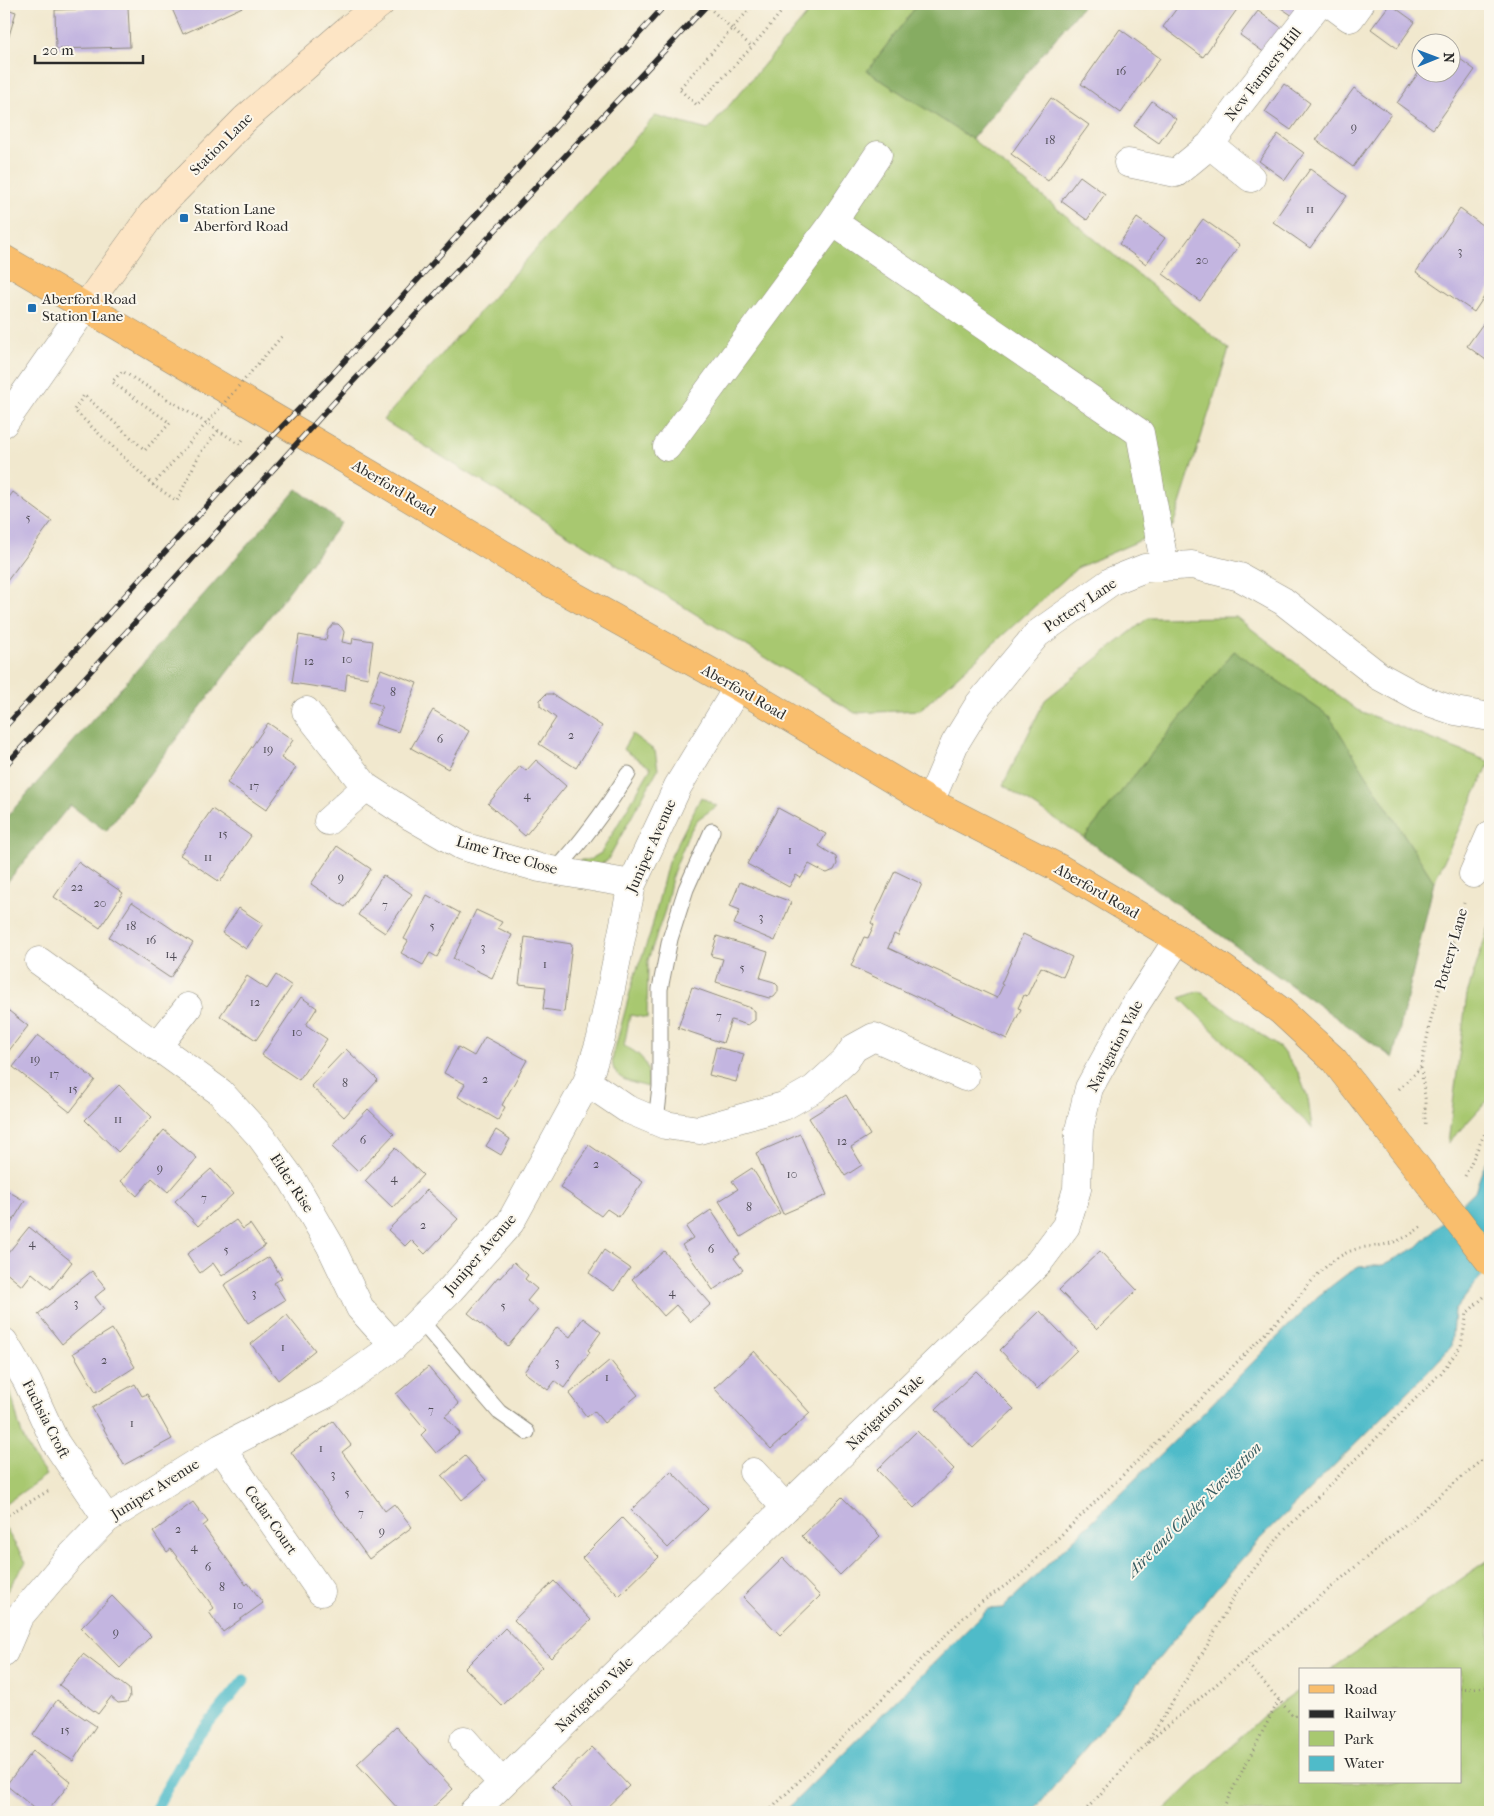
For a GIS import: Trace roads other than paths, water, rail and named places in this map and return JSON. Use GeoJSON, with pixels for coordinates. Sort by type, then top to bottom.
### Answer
{"type":"FeatureCollection","features":[{"type":"Feature","properties":{"kind":"main road","name":"Aberford Road"},"geometry":{"type":"LineString","coordinates":[[4,259],[549,582],[738,687],[930,802],[1059,868],[1178,939],[1224,969],[1280,1012],[1334,1060],[1490,1262]]}},
{"type":"Feature","properties":{"kind":"street","name":"Station Lane"},"geometry":{"type":"LineString","coordinates":[[86,306],[159,207],[245,119],[380,4]]}},
{"type":"Feature","properties":{"kind":"street","name":"New Farmers Hill"},"geometry":{"type":"LineString","coordinates":[[1128,163],[1176,173],[1210,145],[1241,102],[1318,4]]}},
{"type":"Feature","properties":{"kind":"street"},"geometry":{"type":"LineString","coordinates":[[1331,4],[1350,18],[1360,4]]}},
{"type":"Feature","properties":{"kind":"street"},"geometry":{"type":"LineString","coordinates":[[1210,145],[1251,178]]}},
{"type":"Feature","properties":{"kind":"street"},"geometry":{"type":"LineString","coordinates":[[667,447],[833,222],[878,155]]}},
{"type":"Feature","properties":{"kind":"street"},"geometry":{"type":"LineString","coordinates":[[833,222],[1140,434],[1165,567]]}},
{"type":"Feature","properties":{"kind":"street"},"geometry":{"type":"LineString","coordinates":[[4,423],[86,306]]}},
{"type":"Feature","properties":{"kind":"street","name":"Pottery Lane"},"geometry":{"type":"LineString","coordinates":[[930,802],[955,743],[979,704],[1037,634],[1112,581],[1145,568],[1192,565],[1240,577],[1283,601],[1379,676],[1423,700],[1455,712],[1490,717]]}},
{"type":"Feature","properties":{"kind":"street","name":"Juniper Avenue"},"geometry":{"type":"LineString","coordinates":[[4,1652],[19,1617],[69,1558],[107,1519],[221,1448],[328,1393],[394,1346],[451,1289],[510,1223],[587,1082],[601,1038],[632,884],[678,786],[738,687]]}},
{"type":"Feature","properties":{"kind":"street","name":"Lime Tree Close"},"geometry":{"type":"LineString","coordinates":[[306,711],[366,787],[462,846],[540,868],[632,884]]}},
{"type":"Feature","properties":{"kind":"street"},"geometry":{"type":"LineString","coordinates":[[328,821],[366,787]]}},
{"type":"Feature","properties":{"kind":"street"},"geometry":{"type":"LineString","coordinates":[[1473,874],[1490,835]]}},
{"type":"Feature","properties":{"kind":"street","name":"Navigation Vale"},"geometry":{"type":"LineString","coordinates":[[472,1812],[1039,1262],[1066,1226],[1078,1189],[1079,1130],[1089,1088],[1134,1007],[1178,939]]}},
{"type":"Feature","properties":{"kind":"street","name":"Elder Rise"},"geometry":{"type":"LineString","coordinates":[[39,961],[220,1092],[261,1137],[293,1181],[330,1245],[360,1308],[394,1346]]}},
{"type":"Feature","properties":{"kind":"street"},"geometry":{"type":"LineString","coordinates":[[157,1047],[188,1007]]}},
{"type":"Feature","properties":{"kind":"street"},"geometry":{"type":"LineString","coordinates":[[587,1082],[627,1109],[656,1122],[699,1130],[784,1106],[814,1089],[845,1061],[854,1048],[874,1037],[965,1077]]}},
{"type":"Feature","properties":{"kind":"street","name":"Fuchsia Croft"},"geometry":{"type":"LineString","coordinates":[[4,1342],[27,1381],[54,1442],[107,1519]]}},
{"type":"Feature","properties":{"kind":"street","name":"Cedar Court"},"geometry":{"type":"LineString","coordinates":[[221,1448],[321,1592]]}},
{"type":"Feature","properties":{"kind":"street"},"geometry":{"type":"LineString","coordinates":[[753,1472],[786,1508]]}},
{"type":"Feature","properties":{"kind":"street"},"geometry":{"type":"LineString","coordinates":[[464,1740],[502,1783]]}},
{"type":"Feature","properties":{"kind":"lane"},"geometry":{"type":"LineString","coordinates":[[555,871],[577,848],[601,817],[628,774]]}},
{"type":"Feature","properties":{"kind":"lane"},"geometry":{"type":"LineString","coordinates":[[656,1122],[660,1087],[660,989],[670,939],[686,889],[712,831]]}},
{"type":"Feature","properties":{"kind":"lane"},"geometry":{"type":"LineString","coordinates":[[420,1320],[499,1412],[527,1432]]}},
{"type":"Feature","properties":{"kind":"water","name":"Aire and Calder Navigation"},"geometry":{"type":"Polygon","coordinates":[[[1490,1155],[1490,1266],[1454,1311],[1451,1347],[1256,1543],[1219,1585],[1033,1812],[784,1812],[988,1609],[1003,1608],[1201,1415],[1317,1297],[1359,1267],[1383,1265],[1417,1247],[1475,1191],[1490,1155]]]}},
{"type":"Feature","properties":{"kind":"waterway"},"geometry":{"type":"LineString","coordinates":[[154,1812],[193,1742],[244,1680]]}},
{"type":"Feature","properties":{"kind":"railway"},"geometry":{"type":"LineString","coordinates":[[4,728],[239,471],[331,376],[666,4]]}},
{"type":"Feature","properties":{"kind":"railway"},"geometry":{"type":"LineString","coordinates":[[4,767],[347,388],[708,4]]}},
{"type":"Feature","properties":{"kind":"place","name":"Station Lane Aberford Road"},"geometry":{"type":"Point","coordinates":[184,218]}},
{"type":"Feature","properties":{"kind":"place","name":"Aberford Road Station Lane"},"geometry":{"type":"Point","coordinates":[32,308]}}]}
